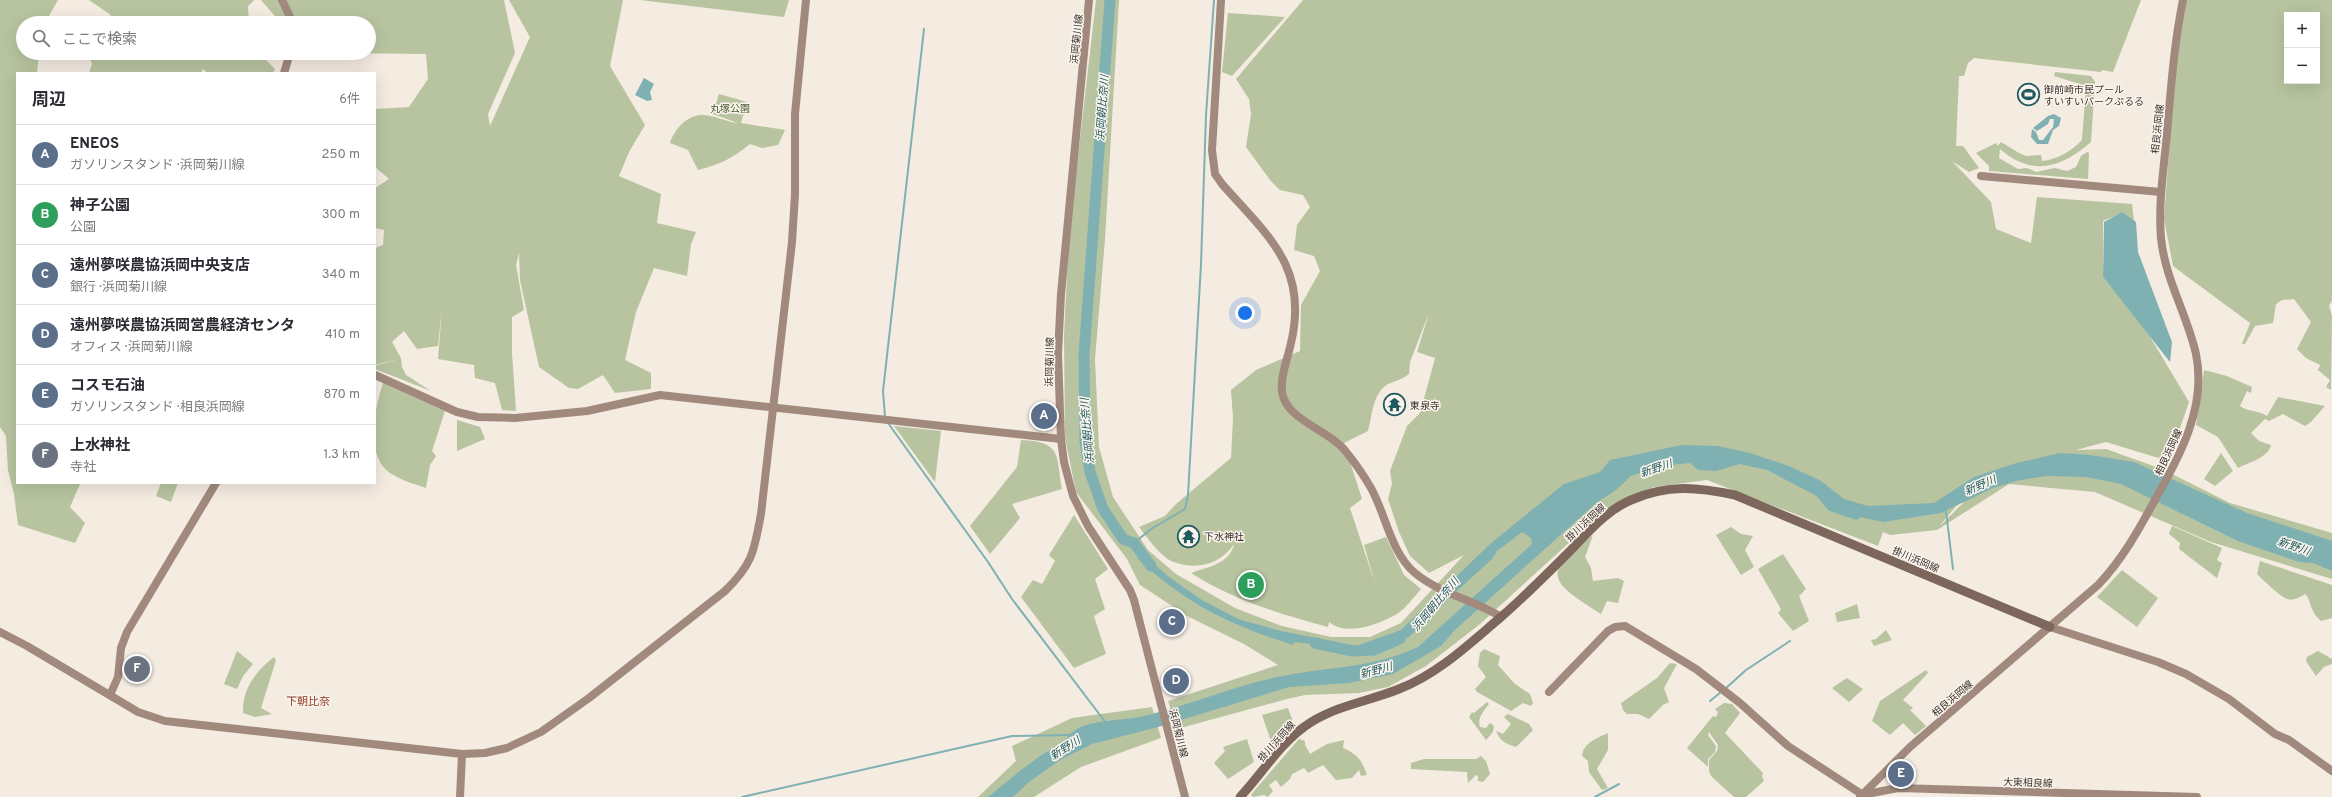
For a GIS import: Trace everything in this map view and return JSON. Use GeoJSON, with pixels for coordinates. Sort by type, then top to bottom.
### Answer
{"type":"FeatureCollection","features":[{"type":"Feature","properties":{"kind":"main road","name":"掛川浜岡線"},"geometry":{"type":"LineString","coordinates":[[1240,797],[1290,740],[1304,727],[1337,709],[1398,689],[1430,674],[1613,510],[1640,496],[1676,487],[1705,489],[1735,495],[2050,626]]}},
{"type":"Feature","properties":{"kind":"street"},"geometry":{"type":"LineString","coordinates":[[282,0],[290,16]]}},
{"type":"Feature","properties":{"kind":"street"},"geometry":{"type":"LineString","coordinates":[[0,632],[27,646],[138,712],[165,721],[462,754],[486,753],[506,748],[540,732],[589,698],[725,592],[736,581],[752,558],[756,546],[774,406],[792,242],[795,194],[795,114],[806,0]]}},
{"type":"Feature","properties":{"kind":"street","name":"浜岡菊川線"},"geometry":{"type":"LineString","coordinates":[[1090,0],[1062,294],[1058,354],[1061,439],[1065,468],[1073,496],[1088,526],[1130,590],[1134,600],[1185,797]]}},
{"type":"Feature","properties":{"kind":"street"},"geometry":{"type":"LineString","coordinates":[[1221,0],[1212,150],[1215,174],[1279,251],[1292,276],[1296,304],[1295,328],[1284,373],[1283,398],[1291,410],[1336,441],[1347,452],[1371,488],[1407,566],[1434,585],[1497,614]]}},
{"type":"Feature","properties":{"kind":"street","name":"相良浜岡線"},"geometry":{"type":"LineString","coordinates":[[1863,796],[1910,747],[2050,626],[2113,569],[2149,511],[2172,470],[2192,423],[2198,394],[2198,366],[2188,326],[2164,256],[2160,215],[2173,66],[2183,0]]}},
{"type":"Feature","properties":{"kind":"street"},"geometry":{"type":"LineString","coordinates":[[284,72],[288,60]]}},
{"type":"Feature","properties":{"kind":"street"},"geometry":{"type":"LineString","coordinates":[[1981,176],[2161,192]]}},
{"type":"Feature","properties":{"kind":"street"},"geometry":{"type":"LineString","coordinates":[[376,375],[457,412],[478,417],[515,418],[587,411],[660,395],[774,406],[1061,439]]}},
{"type":"Feature","properties":{"kind":"street"},"geometry":{"type":"LineString","coordinates":[[110,695],[118,677],[121,648],[127,632],[215,484]]}},
{"type":"Feature","properties":{"kind":"street"},"geometry":{"type":"LineString","coordinates":[[1549,692],[1608,631],[1619,626],[1625,626],[1661,647],[1723,690],[1788,746],[1863,796]]}},
{"type":"Feature","properties":{"kind":"street"},"geometry":{"type":"LineString","coordinates":[[2050,626],[2160,663],[2186,674],[2229,700],[2275,734],[2289,740],[2332,771]]}},
{"type":"Feature","properties":{"kind":"street"},"geometry":{"type":"LineString","coordinates":[[460,797],[462,754]]}},
{"type":"Feature","properties":{"kind":"street","name":"大東相良線"},"geometry":{"type":"LineString","coordinates":[[1863,796],[1898,788],[2197,797]]}},
{"type":"Feature","properties":{"kind":"green space"},"geometry":{"type":"Polygon","coordinates":[[[0,0],[58,0],[49,16],[16,16],[16,60],[38,60],[37,72],[16,72],[16,484],[80,484],[70,507],[85,523],[75,543],[18,525],[14,494],[8,470],[6,436],[0,427],[0,0]]]}},
{"type":"Feature","properties":{"kind":"green space"},"geometry":{"type":"Polygon","coordinates":[[[89,0],[254,0],[248,6],[249,16],[110,16],[111,15],[89,0]]]}},
{"type":"Feature","properties":{"kind":"green space"},"geometry":{"type":"Polygon","coordinates":[[[261,0],[504,0],[515,53],[488,114],[490,126],[530,37],[509,0],[623,0],[610,66],[645,125],[629,152],[619,176],[661,194],[657,223],[696,232],[691,244],[687,276],[654,268],[636,312],[625,360],[651,373],[651,389],[615,393],[603,375],[578,389],[569,388],[539,367],[520,280],[519,253],[516,265],[524,310],[512,317],[512,353],[516,411],[502,410],[495,383],[475,378],[474,365],[438,359],[442,309],[438,346],[417,349],[404,331],[392,342],[401,358],[402,367],[406,375],[431,391],[376,369],[376,366],[398,359],[376,365],[376,248],[383,245],[384,230],[376,228],[376,187],[389,179],[376,168],[376,109],[409,107],[428,79],[426,54],[376,53],[376,16],[275,16],[261,0]]]}},
{"type":"Feature","properties":{"kind":"green space"},"geometry":{"type":"Polygon","coordinates":[[[640,0],[789,0],[784,17],[640,0]]]}},
{"type":"Feature","properties":{"kind":"green space"},"geometry":{"type":"Polygon","coordinates":[[[1096,0],[1119,0],[1105,239],[1095,359],[1099,447],[1113,497],[1148,550],[1176,574],[1235,608],[1282,626],[1331,637],[1370,637],[1401,623],[1464,555],[1429,573],[1410,556],[1399,532],[1388,499],[1392,484],[1390,471],[1407,426],[1420,413],[1439,344],[1435,358],[1417,352],[1429,313],[1410,362],[1409,374],[1389,384],[1380,391],[1373,408],[1368,431],[1344,443],[1362,499],[1350,508],[1375,583],[1364,545],[1386,537],[1404,575],[1421,589],[1400,612],[1381,622],[1354,629],[1336,626],[1329,622],[1328,627],[1292,617],[1240,599],[1207,583],[1191,573],[1217,564],[1223,560],[1232,551],[1234,544],[1222,557],[1215,561],[1198,566],[1189,566],[1171,561],[1162,555],[1139,527],[1165,516],[1176,504],[1231,458],[1233,418],[1231,390],[1256,370],[1300,351],[1301,305],[1320,271],[1314,256],[1294,250],[1297,225],[1310,207],[1303,195],[1280,190],[1270,180],[1246,147],[1251,114],[1249,99],[1236,79],[1303,0],[2141,0],[2113,72],[2102,70],[2101,72],[1974,58],[1968,63],[1964,76],[1959,76],[1956,146],[1963,146],[1979,168],[1969,172],[1952,161],[1991,202],[1996,229],[2031,243],[2037,197],[2132,204],[2134,221],[2122,213],[2103,221],[2103,277],[2149,335],[2189,402],[2171,454],[2165,460],[2106,442],[2076,450],[2106,449],[2162,469],[2230,503],[2332,533],[2332,579],[2211,542],[2095,492],[2009,484],[1937,530],[1890,535],[1883,532],[1878,546],[1707,480],[1654,487],[1606,509],[1480,624],[1426,666],[1388,687],[1359,693],[1305,695],[1177,729],[1168,701],[1278,665],[1244,644],[1189,617],[1140,585],[1127,559],[1076,492],[1065,438],[1064,335],[1069,235],[1096,0]],[[1975,484],[1941,525],[1982,484],[1975,484]]]}},
{"type":"Feature","properties":{"kind":"green space"},"geometry":{"type":"Polygon","coordinates":[[[2184,0],[2332,0],[2332,300],[2329,306],[2332,316],[2331,390],[2326,387],[2330,380],[2318,370],[2320,365],[2306,358],[2297,349],[2311,322],[2294,299],[2282,300],[2276,304],[2273,323],[2255,326],[2245,344],[2242,344],[2250,323],[2173,266],[2164,219],[2174,83],[2184,0]]]}},
{"type":"Feature","properties":{"kind":"green space"},"geometry":{"type":"Polygon","coordinates":[[[1228,13],[1285,17],[1232,76],[1222,72],[1228,13]]]}},
{"type":"Feature","properties":{"kind":"green space"},"geometry":{"type":"Polygon","coordinates":[[[91,60],[266,60],[275,69],[274,72],[207,72],[203,69],[202,72],[89,72],[92,64],[91,60]]]}},
{"type":"Feature","properties":{"kind":"green space"},"geometry":{"type":"Polygon","coordinates":[[[2055,72],[2091,76],[2095,82],[2091,142],[2069,158],[2046,166],[2035,166],[2024,163],[2012,158],[2000,149],[1999,158],[2018,169],[2027,168],[2036,172],[2055,168],[2067,171],[2076,167],[2081,156],[2087,152],[2089,153],[2088,179],[1989,171],[1989,166],[1976,153],[1996,143],[1998,146],[2001,142],[2026,156],[2041,155],[2042,161],[2053,159],[2064,154],[2074,148],[2082,140],[2086,86],[2054,76],[2055,72]]]}},
{"type":"Feature","properties":{"kind":"green space","name":"丸塚公園"},"geometry":{"type":"Polygon","coordinates":[[[719,94],[747,102],[741,123],[785,130],[778,145],[762,148],[750,144],[726,160],[713,166],[698,170],[688,150],[670,143],[674,133],[681,124],[696,116],[705,115],[738,123],[713,114],[719,94]]]}},
{"type":"Feature","properties":{"kind":"green space"},"geometry":{"type":"Polygon","coordinates":[[[2204,370],[2227,376],[2252,387],[2251,393],[2247,391],[2240,406],[2267,416],[2278,397],[2325,406],[2311,422],[2305,426],[2283,414],[2269,421],[2265,419],[2251,433],[2259,441],[2271,445],[2269,449],[2258,459],[2238,468],[2218,437],[2196,425],[2204,370]]]}},
{"type":"Feature","properties":{"kind":"green space"},"geometry":{"type":"Polygon","coordinates":[[[383,383],[445,411],[432,451],[436,456],[430,465],[426,488],[392,474],[383,466],[378,456],[376,449],[376,412],[383,383]]]}},
{"type":"Feature","properties":{"kind":"green space"},"geometry":{"type":"Polygon","coordinates":[[[457,420],[480,427],[485,439],[457,451],[457,420]]]}},
{"type":"Feature","properties":{"kind":"green space"},"geometry":{"type":"Polygon","coordinates":[[[894,426],[941,431],[935,482],[894,426]]]}},
{"type":"Feature","properties":{"kind":"green space"},"geometry":{"type":"Polygon","coordinates":[[[1021,440],[1034,441],[1044,444],[1055,452],[1062,489],[1012,504],[1020,518],[990,554],[970,526],[1017,467],[1021,440]]]}},
{"type":"Feature","properties":{"kind":"green space"},"geometry":{"type":"Polygon","coordinates":[[[2221,453],[2233,471],[2215,486],[2204,479],[2221,453]]]}},
{"type":"Feature","properties":{"kind":"green space"},"geometry":{"type":"Polygon","coordinates":[[[161,484],[178,484],[171,502],[156,496],[161,484]]]}},
{"type":"Feature","properties":{"kind":"green space"},"geometry":{"type":"Polygon","coordinates":[[[1074,515],[1108,569],[1095,579],[1105,609],[1094,616],[1106,654],[1074,668],[1021,597],[1033,580],[1042,584],[1055,561],[1049,555],[1074,515]]]}},
{"type":"Feature","properties":{"kind":"green space"},"geometry":{"type":"Polygon","coordinates":[[[2172,526],[2222,548],[2217,560],[2222,563],[2217,578],[2179,549],[2180,543],[2169,534],[2172,526]]]}},
{"type":"Feature","properties":{"kind":"green space"},"geometry":{"type":"Polygon","coordinates":[[[1731,527],[1741,534],[1753,536],[1745,550],[1754,567],[1741,575],[1716,535],[1731,527]]]}},
{"type":"Feature","properties":{"kind":"green space"},"geometry":{"type":"Polygon","coordinates":[[[1593,535],[1585,557],[1591,568],[1593,581],[1618,578],[1624,581],[1618,603],[1607,601],[1601,614],[1571,594],[1562,585],[1558,577],[1559,569],[1564,559],[1593,535]]]}},
{"type":"Feature","properties":{"kind":"green space"},"geometry":{"type":"Polygon","coordinates":[[[1783,554],[1806,589],[1799,596],[1809,621],[1793,631],[1778,613],[1781,609],[1758,569],[1783,554]]]}},
{"type":"Feature","properties":{"kind":"green space"},"geometry":{"type":"Polygon","coordinates":[[[2260,561],[2332,585],[2332,618],[2321,621],[2314,613],[2305,594],[2297,598],[2287,599],[2272,588],[2257,574],[2260,561]]]}},
{"type":"Feature","properties":{"kind":"green space"},"geometry":{"type":"Polygon","coordinates":[[[2122,570],[2158,598],[2137,627],[2097,597],[2122,570]]]}},
{"type":"Feature","properties":{"kind":"green space"},"geometry":{"type":"Polygon","coordinates":[[[1857,604],[1860,618],[1837,622],[1835,613],[1857,604]]]}},
{"type":"Feature","properties":{"kind":"green space"},"geometry":{"type":"Polygon","coordinates":[[[1886,630],[1892,640],[1874,646],[1871,640],[1876,639],[1886,630]]]}},
{"type":"Feature","properties":{"kind":"green space"},"geometry":{"type":"Polygon","coordinates":[[[1484,649],[1500,656],[1498,665],[1515,684],[1530,694],[1533,703],[1531,706],[1523,703],[1511,711],[1477,692],[1475,689],[1486,677],[1478,666],[1480,653],[1484,649]]]}},
{"type":"Feature","properties":{"kind":"green space"},"geometry":{"type":"Polygon","coordinates":[[[237,651],[253,664],[243,676],[237,689],[224,684],[237,651]]]}},
{"type":"Feature","properties":{"kind":"green space"},"geometry":{"type":"Polygon","coordinates":[[[2318,651],[2332,659],[2332,664],[2324,667],[2316,676],[2306,661],[2307,657],[2318,651]]]}},
{"type":"Feature","properties":{"kind":"green space"},"geometry":{"type":"Polygon","coordinates":[[[274,657],[276,660],[261,708],[272,714],[255,717],[243,713],[245,696],[251,681],[261,668],[274,657]]]}},
{"type":"Feature","properties":{"kind":"green space"},"geometry":{"type":"Polygon","coordinates":[[[1670,663],[1677,664],[1664,688],[1669,702],[1663,705],[1649,719],[1638,714],[1627,714],[1623,710],[1621,703],[1657,678],[1670,663]]]}},
{"type":"Feature","properties":{"kind":"green space"},"geometry":{"type":"Polygon","coordinates":[[[1926,670],[1928,673],[1903,700],[1913,708],[1910,710],[1926,726],[1915,735],[1903,723],[1890,735],[1872,721],[1880,701],[1926,670]]]}},
{"type":"Feature","properties":{"kind":"green space"},"geometry":{"type":"Polygon","coordinates":[[[1847,678],[1863,689],[1849,702],[1832,688],[1847,678]]]}},
{"type":"Feature","properties":{"kind":"green space"},"geometry":{"type":"Polygon","coordinates":[[[1487,702],[1489,704],[1479,720],[1480,727],[1486,728],[1490,723],[1494,726],[1493,732],[1486,740],[1469,717],[1472,712],[1474,713],[1487,702]]]}},
{"type":"Feature","properties":{"kind":"green space"},"geometry":{"type":"Polygon","coordinates":[[[1724,703],[1732,704],[1740,713],[1725,733],[1763,773],[1762,776],[1764,781],[1746,797],[1734,797],[1711,776],[1709,771],[1709,760],[1717,751],[1718,745],[1709,732],[1708,735],[1716,746],[1715,752],[1708,759],[1708,767],[1687,748],[1713,716],[1716,717],[1718,712],[1715,709],[1724,703]]]}},
{"type":"Feature","properties":{"kind":"green space"},"geometry":{"type":"Polygon","coordinates":[[[1152,707],[1161,738],[1081,767],[1034,797],[978,797],[1016,761],[1012,746],[1072,718],[1152,707]]]}},
{"type":"Feature","properties":{"kind":"green space"},"geometry":{"type":"Polygon","coordinates":[[[1288,708],[1293,722],[1272,744],[1262,715],[1288,708]]]}},
{"type":"Feature","properties":{"kind":"green space"},"geometry":{"type":"Polygon","coordinates":[[[1508,714],[1529,724],[1533,730],[1516,747],[1504,742],[1496,731],[1503,734],[1511,724],[1504,717],[1508,714]]]}},
{"type":"Feature","properties":{"kind":"green space"},"geometry":{"type":"Polygon","coordinates":[[[1608,733],[1608,750],[1597,769],[1608,788],[1602,790],[1589,772],[1588,761],[1582,756],[1583,751],[1588,744],[1608,733]]]}},
{"type":"Feature","properties":{"kind":"green space"},"geometry":{"type":"Polygon","coordinates":[[[1247,739],[1254,762],[1228,779],[1214,763],[1225,751],[1223,747],[1247,739]]]}},
{"type":"Feature","properties":{"kind":"green space"},"geometry":{"type":"Polygon","coordinates":[[[1299,739],[1305,741],[1305,745],[1310,754],[1327,744],[1344,740],[1343,748],[1358,758],[1367,775],[1361,776],[1359,770],[1352,778],[1336,780],[1323,765],[1308,773],[1304,768],[1292,774],[1290,779],[1281,787],[1276,780],[1269,785],[1273,791],[1268,797],[1264,795],[1253,797],[1251,795],[1254,791],[1299,739]]]}},
{"type":"Feature","properties":{"kind":"green space"},"geometry":{"type":"Polygon","coordinates":[[[1481,756],[1486,761],[1490,774],[1483,782],[1478,781],[1478,776],[1476,775],[1468,783],[1467,772],[1411,769],[1411,763],[1424,759],[1476,759],[1481,756]]]}},
{"type":"Feature","properties":{"kind":"water"},"geometry":{"type":"Polygon","coordinates":[[[644,78],[654,84],[650,92],[652,100],[647,101],[635,95],[644,78]]]}},
{"type":"Feature","properties":{"kind":"water"},"geometry":{"type":"Polygon","coordinates":[[[2054,114],[2061,118],[2059,126],[2053,130],[2048,144],[2037,144],[2031,137],[2032,129],[2036,132],[2039,140],[2043,140],[2053,127],[2054,119],[2050,119],[2048,124],[2037,131],[2033,128],[2048,116],[2054,114]]]}},
{"type":"Feature","properties":{"kind":"water"},"geometry":{"type":"Polygon","coordinates":[[[2122,212],[2136,222],[2138,252],[2172,342],[2170,362],[2103,277],[2104,222],[2122,212]]]}},
{"type":"Feature","properties":{"kind":"water"},"geometry":{"type":"Polygon","coordinates":[[[1682,445],[1718,446],[1750,453],[1789,466],[1821,481],[1844,499],[1868,506],[1934,503],[1974,477],[2013,464],[2060,453],[2090,455],[2134,462],[2247,513],[2332,541],[2332,571],[2313,563],[2299,562],[2238,541],[2121,484],[2086,477],[2047,476],[2020,480],[1993,488],[1941,513],[1883,522],[1855,516],[1767,470],[1740,464],[1716,471],[1698,470],[1690,463],[1661,466],[1631,476],[1616,490],[1596,503],[1455,630],[1441,646],[1393,674],[1349,683],[1289,687],[1158,727],[1092,744],[1060,760],[1029,782],[1013,797],[988,797],[1040,756],[1062,744],[1074,731],[1081,727],[1103,721],[1144,716],[1265,680],[1367,663],[1400,654],[1418,647],[1532,544],[1531,538],[1522,532],[1497,551],[1492,559],[1409,637],[1368,651],[1295,642],[1293,645],[1229,621],[1192,601],[1174,588],[1137,558],[1142,554],[1169,577],[1202,600],[1238,619],[1281,631],[1356,646],[1401,630],[1490,544],[1564,484],[1600,472],[1610,460],[1682,445]]]}},
{"type":"Feature","properties":{"kind":"waterway","name":"浜岡朝比奈川"},"geometry":{"type":"LineString","coordinates":[[1110,0],[1084,355],[1085,441],[1090,472],[1103,509],[1123,539],[1134,543],[1151,566]]}},
{"type":"Feature","properties":{"kind":"waterway"},"geometry":{"type":"LineString","coordinates":[[1134,543],[1151,529],[1185,509],[1188,495],[1201,264],[1206,115],[1214,0]]}},
{"type":"Feature","properties":{"kind":"waterway"},"geometry":{"type":"LineString","coordinates":[[885,417],[883,391],[924,29]]}},
{"type":"Feature","properties":{"kind":"waterway"},"geometry":{"type":"LineString","coordinates":[[888,423],[988,562],[1012,599],[1106,723]]}},
{"type":"Feature","properties":{"kind":"waterway","name":"新野川"},"geometry":{"type":"LineString","coordinates":[[1821,493],[1832,506],[1856,514]]}},
{"type":"Feature","properties":{"kind":"waterway"},"geometry":{"type":"LineString","coordinates":[[1946,511],[1953,569]]}},
{"type":"Feature","properties":{"kind":"waterway","name":"浜岡朝比奈川"},"geometry":{"type":"LineString","coordinates":[[1315,643],[1352,651],[1374,650],[1400,639]]}},
{"type":"Feature","properties":{"kind":"waterway"},"geometry":{"type":"LineString","coordinates":[[1725,689],[1746,670],[1790,641]]}},
{"type":"Feature","properties":{"kind":"waterway"},"geometry":{"type":"LineString","coordinates":[[1710,701],[1721,692]]}},
{"type":"Feature","properties":{"kind":"waterway"},"geometry":{"type":"LineString","coordinates":[[742,797],[1012,736],[1070,735]]}},
{"type":"Feature","properties":{"kind":"waterway"},"geometry":{"type":"LineString","coordinates":[[1595,797],[1619,784]]}},
{"type":"Feature","properties":{"kind":"place","name":"御前崎市民プール すいすいパークぷるる"},"geometry":{"type":"Point","coordinates":[2028,95]}},
{"type":"Feature","properties":{"kind":"place","name":"東泉寺"},"geometry":{"type":"Point","coordinates":[1394,405]}},
{"type":"Feature","properties":{"kind":"place","name":"ENEOS"},"geometry":{"type":"Point","coordinates":[1044,416]}},
{"type":"Feature","properties":{"kind":"place","name":"下水神社"},"geometry":{"type":"Point","coordinates":[1188,536]}},
{"type":"Feature","properties":{"kind":"place","name":"神子公園"},"geometry":{"type":"Point","coordinates":[1251,585]}},
{"type":"Feature","properties":{"kind":"place","name":"遠州夢咲農協浜岡中央支店"},"geometry":{"type":"Point","coordinates":[1172,622]}},
{"type":"Feature","properties":{"kind":"place","name":"上水神社"},"geometry":{"type":"Point","coordinates":[137,669]}},
{"type":"Feature","properties":{"kind":"place","name":"遠州夢咲農協浜岡営農経済センタ"},"geometry":{"type":"Point","coordinates":[1176,681]}},
{"type":"Feature","properties":{"kind":"place","name":"コスモ石油"},"geometry":{"type":"Point","coordinates":[1901,774]}},
{"type":"Feature","properties":{"kind":"district","name":"下朝比奈"},"geometry":{"type":"Point","coordinates":[308,701]}}]}
